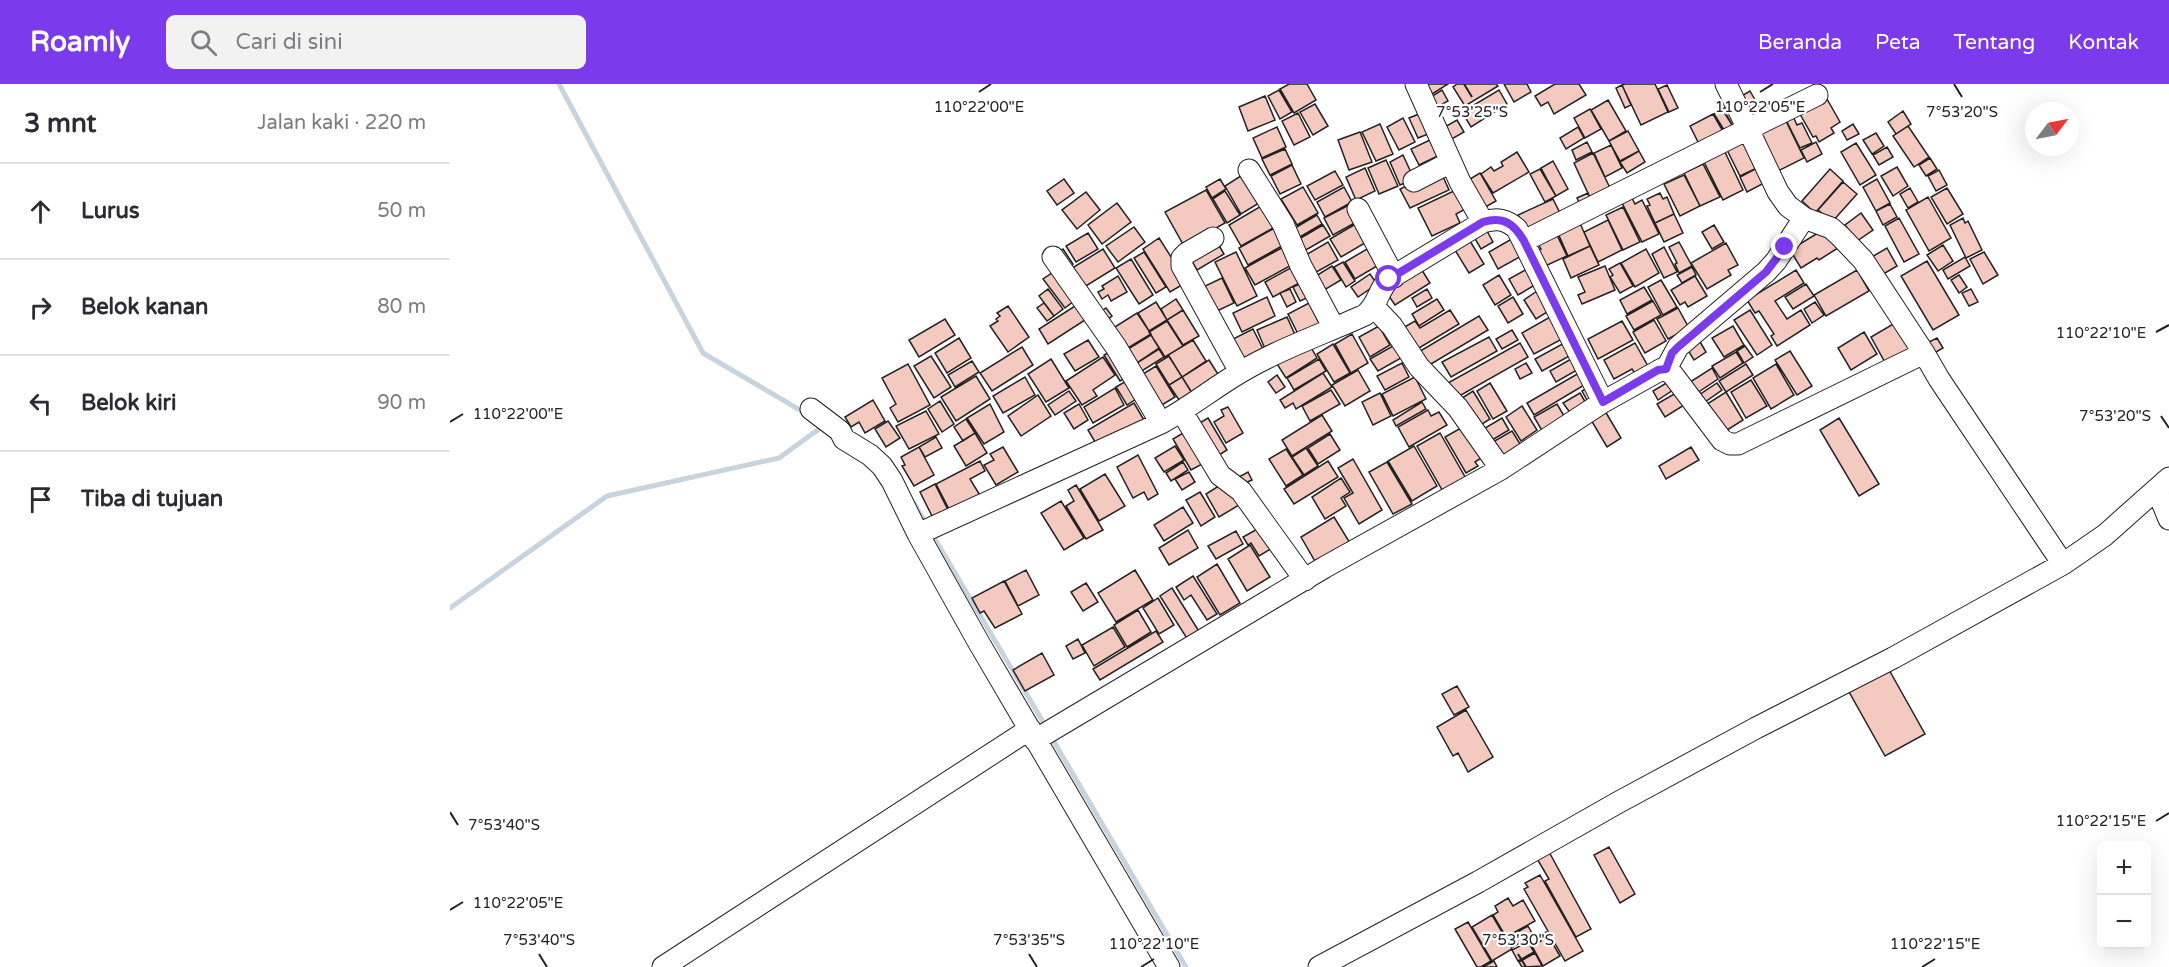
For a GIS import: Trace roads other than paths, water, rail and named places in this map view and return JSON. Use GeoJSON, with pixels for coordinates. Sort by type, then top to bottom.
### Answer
{"type":"FeatureCollection","features":[{"type":"Feature","properties":{"kind":"street"},"geometry":{"type":"LineString","coordinates":[[1416,84],[1451,162],[1483,222]]}},
{"type":"Feature","properties":{"kind":"street"},"geometry":{"type":"LineString","coordinates":[[1726,84],[1778,192],[1788,206],[1804,218],[1831,228],[1863,260],[1939,379],[2063,564]]}},
{"type":"Feature","properties":{"kind":"street"},"geometry":{"type":"LineString","coordinates":[[1524,241],[1816,95]]}},
{"type":"Feature","properties":{"kind":"street"},"geometry":{"type":"LineString","coordinates":[[1414,181],[1451,162]]}},
{"type":"Feature","properties":{"kind":"street"},"geometry":{"type":"LineString","coordinates":[[1249,170],[1282,224],[1334,328]]}},
{"type":"Feature","properties":{"kind":"street"},"geometry":{"type":"LineString","coordinates":[[1358,209],[1394,277]]}},
{"type":"Feature","properties":{"kind":"street"},"geometry":{"type":"LineString","coordinates":[[1666,369],[1672,353],[1678,347],[1766,272],[1776,261],[1804,218]]}},
{"type":"Feature","properties":{"kind":"street"},"geometry":{"type":"LineString","coordinates":[[926,530],[1161,423],[1182,412],[1240,372],[1282,350],[1365,315],[1374,307],[1385,283],[1483,222],[1492,219],[1509,222],[1517,229],[1603,402]]}},
{"type":"Feature","properties":{"kind":"street"},"geometry":{"type":"LineString","coordinates":[[1213,238],[1187,253],[1182,258],[1182,266],[1240,372]]}},
{"type":"Feature","properties":{"kind":"street"},"geometry":{"type":"LineString","coordinates":[[1053,257],[1116,347],[1161,423]]}},
{"type":"Feature","properties":{"kind":"street"},"geometry":{"type":"LineString","coordinates":[[1374,307],[1392,326],[1426,375],[1458,408],[1501,469]]}},
{"type":"Feature","properties":{"kind":"street"},"geometry":{"type":"LineString","coordinates":[[663,967],[1040,734],[1325,567],[1501,469],[1603,402],[1658,370],[1666,369],[1673,375],[1722,440],[1730,444],[1738,444],[1924,353]]}},
{"type":"Feature","properties":{"kind":"street"},"geometry":{"type":"LineString","coordinates":[[811,409],[840,431],[844,439],[870,455],[882,466],[926,530],[1169,967]]}},
{"type":"Feature","properties":{"kind":"street"},"geometry":{"type":"LineString","coordinates":[[1182,412],[1220,475],[1241,491],[1305,580]]}},
{"type":"Feature","properties":{"kind":"street"},"geometry":{"type":"LineString","coordinates":[[1319,967],[2063,564],[2105,535],[2163,484]]}},
{"type":"Feature","properties":{"kind":"street"},"geometry":{"type":"LineString","coordinates":[[2163,484],[2169,519]]}},
{"type":"Feature","properties":{"kind":"waterway"},"geometry":{"type":"LineString","coordinates":[[559,84],[703,353],[805,413]]}},
{"type":"Feature","properties":{"kind":"waterway"},"geometry":{"type":"LineString","coordinates":[[450,608],[607,496],[779,458],[823,426]]}},
{"type":"Feature","properties":{"kind":"waterway"},"geometry":{"type":"LineString","coordinates":[[914,503],[927,526]]}},
{"type":"Feature","properties":{"kind":"waterway"},"geometry":{"type":"LineString","coordinates":[[932,534],[1046,727]]}},
{"type":"Feature","properties":{"kind":"waterway"},"geometry":{"type":"LineString","coordinates":[[1050,735],[1186,967]]}}]}
